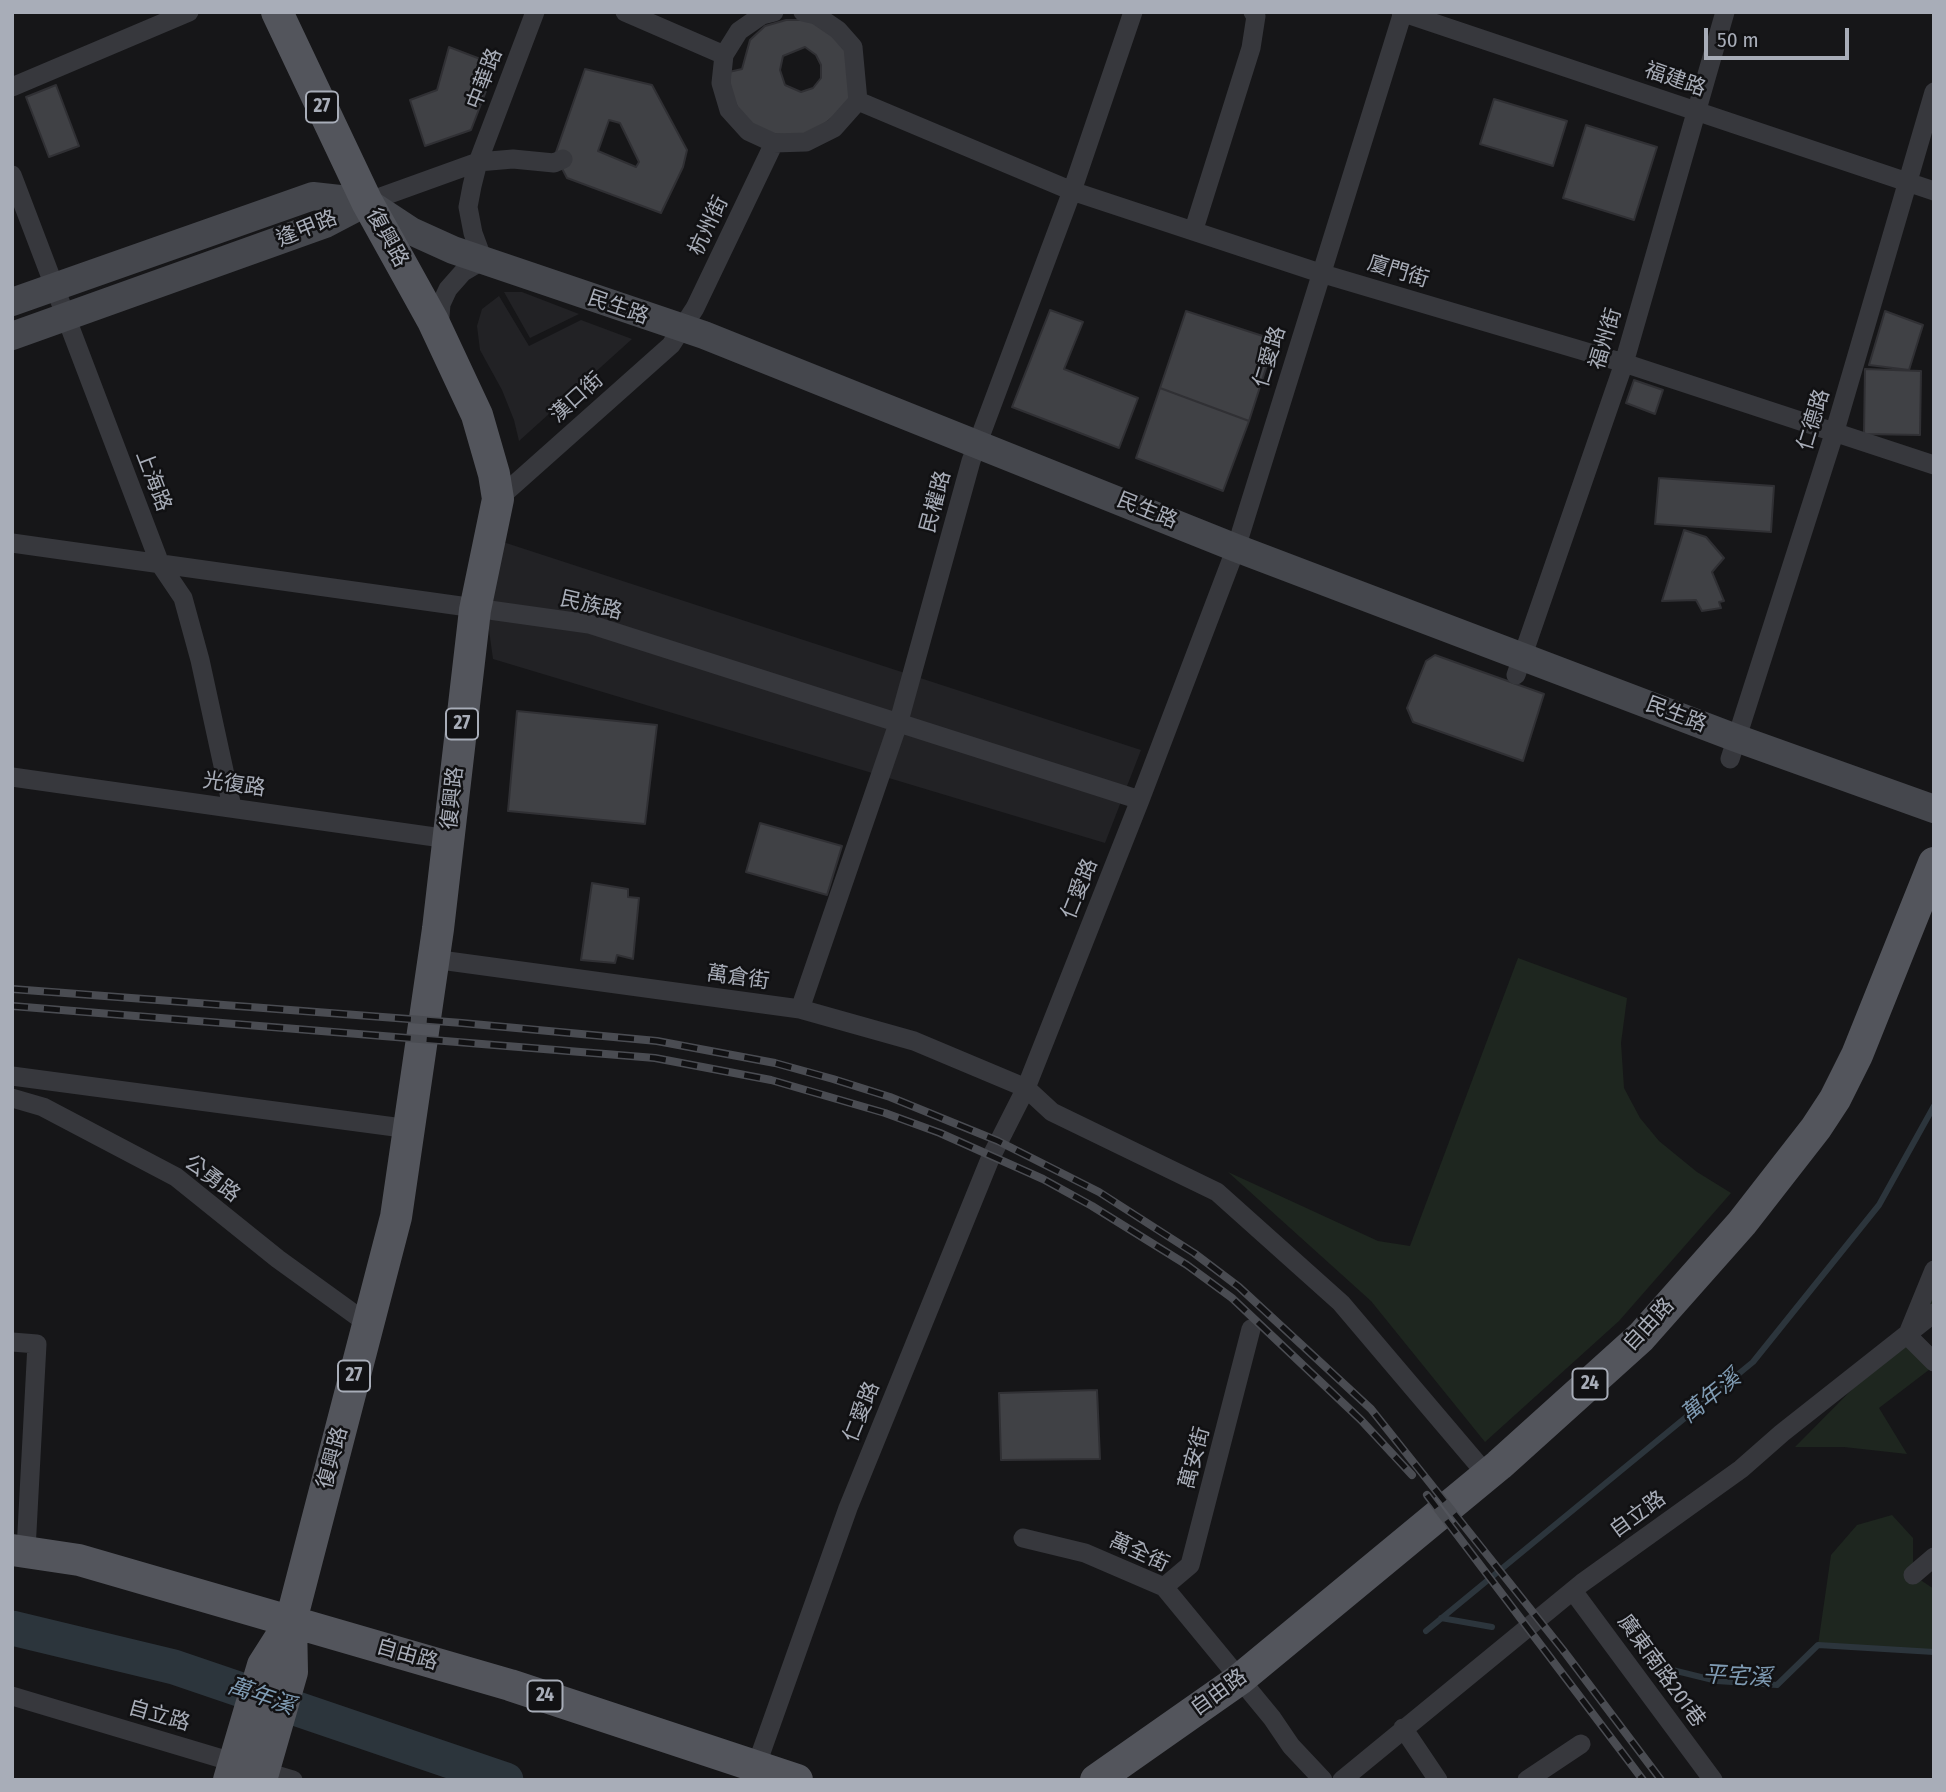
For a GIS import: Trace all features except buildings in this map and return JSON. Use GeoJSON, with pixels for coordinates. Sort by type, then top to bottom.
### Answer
{"type":"FeatureCollection","features":[{"type":"Feature","properties":{"kind":"main road","name":"復興路"},"geometry":{"type":"LineString","coordinates":[[277,12],[367,202],[439,333],[477,415],[494,474],[498,499],[475,610],[449,839],[410,1129],[392,1236],[278,1668]]}},
{"type":"Feature","properties":{"kind":"main road","name":"自由路"},"geometry":{"type":"LineString","coordinates":[[1097,1780],[1240,1679],[1487,1475],[1640,1337],[1742,1223],[1816,1128],[1857,1055],[1934,863]]}},
{"type":"Feature","properties":{"kind":"main road","name":"自由路"},"geometry":{"type":"LineString","coordinates":[[19,1550],[79,1560],[510,1685],[754,1773],[797,1780]]}},
{"type":"Feature","properties":{"kind":"main road","name":"27"},"geometry":{"type":"LineString","coordinates":[[231,1771],[278,1668]]}},
{"type":"Feature","properties":{"kind":"main road","name":"27"},"geometry":{"type":"LineString","coordinates":[[262,1775],[278,1668]]}},
{"type":"Feature","properties":{"kind":"street"},"geometry":{"type":"LineString","coordinates":[[12,87],[188,12]]}},
{"type":"Feature","properties":{"kind":"street","name":"中華路"},"geometry":{"type":"LineString","coordinates":[[483,260],[473,233],[468,207],[478,162],[535,12]]}},
{"type":"Feature","properties":{"kind":"street"},"geometry":{"type":"LineString","coordinates":[[625,12],[724,55]]}},
{"type":"Feature","properties":{"kind":"street"},"geometry":{"type":"LineString","coordinates":[[774,12],[762,15],[739,31],[724,55],[721,83],[729,110],[748,131],[774,143],[806,142],[834,128],[858,101],[853,47],[838,30],[812,13]]}},
{"type":"Feature","properties":{"kind":"street","name":"民權路"},"geometry":{"type":"LineString","coordinates":[[800,1009],[899,721],[976,445],[1072,191],[1133,12]]}},
{"type":"Feature","properties":{"kind":"street"},"geometry":{"type":"LineString","coordinates":[[1194,229],[1251,48],[1256,16],[1254,12]]}},
{"type":"Feature","properties":{"kind":"street","name":"福建路"},"geometry":{"type":"LineString","coordinates":[[1402,12],[1934,191]]}},
{"type":"Feature","properties":{"kind":"street","name":"仁愛路"},"geometry":{"type":"LineString","coordinates":[[754,1773],[848,1508],[990,1159],[1026,1088],[1236,548],[1402,12]]}},
{"type":"Feature","properties":{"kind":"street","name":"福州街"},"geometry":{"type":"LineString","coordinates":[[1519,665],[1624,363],[1726,12]]}},
{"type":"Feature","properties":{"kind":"street","name":"仁德路"},"geometry":{"type":"LineString","coordinates":[[1733,748],[1834,434],[1934,92]]}},
{"type":"Feature","properties":{"kind":"street","name":"廈門街"},"geometry":{"type":"LineString","coordinates":[[858,101],[1072,191],[1194,229],[1320,273],[1624,363],[1934,465]]}},
{"type":"Feature","properties":{"kind":"street","name":"杭州街"},"geometry":{"type":"LineString","coordinates":[[683,328],[774,143]]}},
{"type":"Feature","properties":{"kind":"street"},"geometry":{"type":"LineString","coordinates":[[367,202],[478,162],[513,159],[554,163],[563,159]]}},
{"type":"Feature","properties":{"kind":"street","name":"上海路"},"geometry":{"type":"LineString","coordinates":[[12,174],[160,564],[183,597],[200,660],[232,807]]}},
{"type":"Feature","properties":{"kind":"street","name":"逢甲路"},"geometry":{"type":"LineString","coordinates":[[12,302],[313,196],[367,202]]}},
{"type":"Feature","properties":{"kind":"street","name":"民生路"},"geometry":{"type":"LineString","coordinates":[[367,202],[411,231],[483,260],[683,328],[1236,548],[1519,665],[1733,748],[1934,809]]}},
{"type":"Feature","properties":{"kind":"street","name":"逢甲路"},"geometry":{"type":"LineString","coordinates":[[12,336],[326,225],[367,202]]}},
{"type":"Feature","properties":{"kind":"street"},"geometry":{"type":"LineString","coordinates":[[439,333],[441,304],[448,289],[463,272],[483,260]]}},
{"type":"Feature","properties":{"kind":"street","name":"漢口街"},"geometry":{"type":"LineString","coordinates":[[498,499],[671,345],[683,328]]}},
{"type":"Feature","properties":{"kind":"street","name":"民族路"},"geometry":{"type":"LineString","coordinates":[[12,543],[589,624],[694,660],[899,721],[1140,800]]}},
{"type":"Feature","properties":{"kind":"street","name":"光復路"},"geometry":{"type":"LineString","coordinates":[[12,777],[449,839]]}},
{"type":"Feature","properties":{"kind":"street","name":"萬倉街"},"geometry":{"type":"LineString","coordinates":[[433,959],[800,1009],[914,1041],[1026,1088],[1052,1112],[1217,1192],[1340,1303],[1487,1475]]}},
{"type":"Feature","properties":{"kind":"street"},"geometry":{"type":"LineString","coordinates":[[12,1076],[410,1129]]}},
{"type":"Feature","properties":{"kind":"street","name":"公勇路"},"geometry":{"type":"LineString","coordinates":[[12,1098],[43,1107],[176,1177],[278,1259],[368,1324]]}},
{"type":"Feature","properties":{"kind":"street","name":"自立路"},"geometry":{"type":"LineString","coordinates":[[1342,1780],[1573,1591],[1741,1469],[1782,1433],[1907,1335],[1934,1270]]}},
{"type":"Feature","properties":{"kind":"street"},"geometry":{"type":"LineString","coordinates":[[1934,1313],[1907,1335],[1934,1362]]}},
{"type":"Feature","properties":{"kind":"street","name":"萬安街"},"geometry":{"type":"LineString","coordinates":[[1164,1587],[1190,1565],[1251,1329]]}},
{"type":"Feature","properties":{"kind":"street"},"geometry":{"type":"LineString","coordinates":[[12,1342],[37,1344],[19,1550]]}},
{"type":"Feature","properties":{"kind":"street","name":"萬全街"},"geometry":{"type":"LineString","coordinates":[[1023,1538],[1086,1553],[1164,1587],[1291,1746],[1322,1780]]}},
{"type":"Feature","properties":{"kind":"street"},"geometry":{"type":"LineString","coordinates":[[1913,1575],[1934,1557]]}},
{"type":"Feature","properties":{"kind":"street","name":"廣東南路201巷"},"geometry":{"type":"LineString","coordinates":[[1573,1591],[1713,1780]]}},
{"type":"Feature","properties":{"kind":"street","name":"自立路"},"geometry":{"type":"LineString","coordinates":[[12,1696],[231,1771],[293,1780]]}},
{"type":"Feature","properties":{"kind":"street"},"geometry":{"type":"LineString","coordinates":[[1403,1728],[1438,1780]]}},
{"type":"Feature","properties":{"kind":"street"},"geometry":{"type":"LineString","coordinates":[[1527,1780],[1550,1774],[1581,1744]]}},
{"type":"Feature","properties":{"kind":"shaded area"},"geometry":{"type":"Polygon","coordinates":[[[504,292],[522,292],[579,314],[530,338],[504,292]]]}},
{"type":"Feature","properties":{"kind":"shaded area"},"geometry":{"type":"Polygon","coordinates":[[[499,296],[529,346],[581,320],[632,339],[519,441],[502,390],[480,350],[477,326],[482,309],[499,296]]]}},
{"type":"Feature","properties":{"kind":"shaded area"},"geometry":{"type":"Polygon","coordinates":[[[500,541],[1141,750],[1105,843],[493,659],[486,608],[500,541]]]}},
{"type":"Feature","properties":{"kind":"shaded area"},"geometry":{"type":"Polygon","coordinates":[[[1518,958],[1627,998],[1621,1043],[1624,1088],[1640,1118],[1659,1141],[1697,1172],[1731,1193],[1619,1321],[1485,1442],[1371,1301],[1228,1172],[1378,1241],[1410,1246],[1518,958]]]}},
{"type":"Feature","properties":{"kind":"shaded area"},"geometry":{"type":"Polygon","coordinates":[[[1934,1270],[1934,1313],[1907,1335],[1934,1366],[1879,1408],[1907,1454],[1844,1447],[1795,1447],[1902,1339],[1934,1270]]]}},
{"type":"Feature","properties":{"kind":"shaded area"},"geometry":{"type":"Polygon","coordinates":[[[1892,1515],[1913,1538],[1913,1575],[1934,1589],[1934,1652],[1818,1645],[1831,1555],[1857,1525],[1892,1515]]]}},
{"type":"Feature","properties":{"kind":"waterway","name":"萬年溪"},"geometry":{"type":"LineString","coordinates":[[1426,1631],[1753,1362],[1879,1205],[1934,1106]]}},
{"type":"Feature","properties":{"kind":"waterway","name":"平宅溪"},"geometry":{"type":"LineString","coordinates":[[1441,1618],[1492,1627]]}},
{"type":"Feature","properties":{"kind":"waterway","name":"萬年溪"},"geometry":{"type":"LineString","coordinates":[[12,1628],[174,1667],[506,1780]]}},
{"type":"Feature","properties":{"kind":"waterway","name":"平宅溪"},"geometry":{"type":"LineString","coordinates":[[1652,1665],[1717,1681],[1777,1685],[1818,1645],[1934,1652]]}},
{"type":"Feature","properties":{"kind":"railway"},"geometry":{"type":"LineString","coordinates":[[12,989],[462,1023],[657,1041],[775,1063],[833,1079],[890,1097],[998,1141],[1099,1192],[1194,1253],[1239,1287],[1371,1409],[1563,1650],[1661,1780]]}},
{"type":"Feature","properties":{"kind":"railway"},"geometry":{"type":"LineString","coordinates":[[12,1006],[655,1058],[771,1080],[885,1113],[940,1133],[1043,1179],[1187,1265],[1232,1298],[1361,1420],[1412,1475]]}},
{"type":"Feature","properties":{"kind":"railway"},"geometry":{"type":"LineString","coordinates":[[1427,1495],[1643,1780]]}}]}
